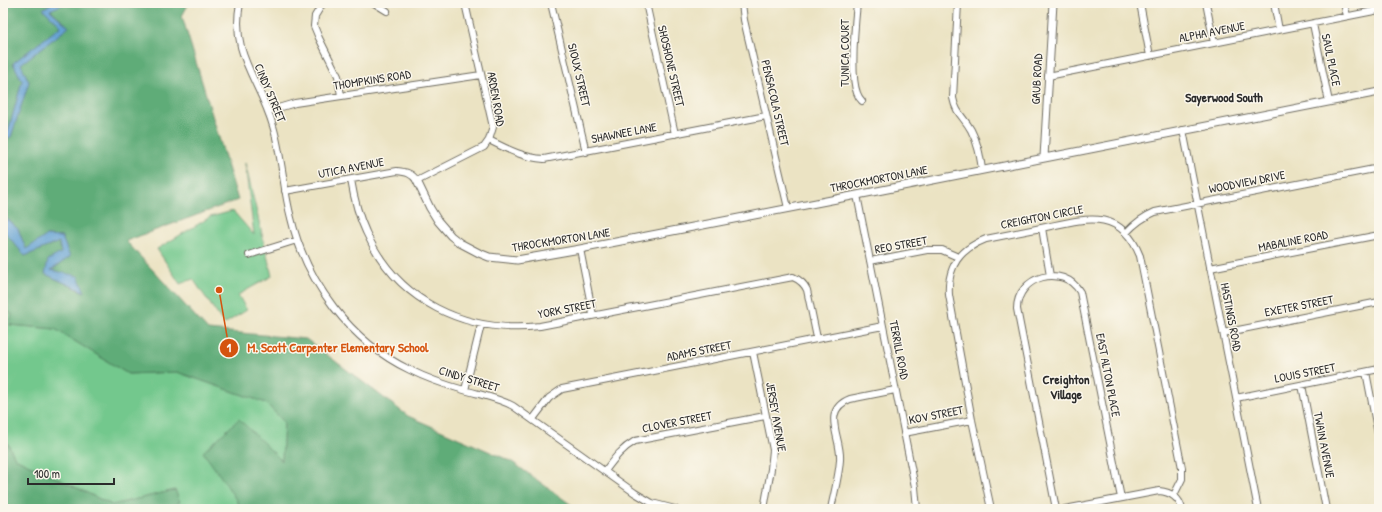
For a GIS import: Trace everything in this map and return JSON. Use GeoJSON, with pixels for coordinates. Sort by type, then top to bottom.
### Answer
{"type":"FeatureCollection","features":[{"type":"Feature","properties":{"kind":"street","name":"CINDY STREET"},"geometry":{"type":"LineString","coordinates":[[240,3],[237,26],[241,51],[268,112],[277,142],[285,191],[297,240],[308,268],[335,308],[360,336],[384,355],[410,370],[439,382],[502,400],[533,419],[648,500],[658,505],[675,509]]}},
{"type":"Feature","properties":{"kind":"street"},"geometry":{"type":"LineString","coordinates":[[323,3],[315,16],[314,26],[338,76],[341,96]]}},
{"type":"Feature","properties":{"kind":"street"},"geometry":{"type":"LineString","coordinates":[[374,3],[387,11]]}},
{"type":"Feature","properties":{"kind":"street","name":"ARDEN ROAD"},"geometry":{"type":"LineString","coordinates":[[417,181],[484,147],[489,140],[493,127],[465,3]]}},
{"type":"Feature","properties":{"kind":"street","name":"SIOUX STREET"},"geometry":{"type":"LineString","coordinates":[[551,3],[586,152]]}},
{"type":"Feature","properties":{"kind":"street","name":"SHOSHONE STREET"},"geometry":{"type":"LineString","coordinates":[[646,3],[675,134]]}},
{"type":"Feature","properties":{"kind":"street","name":"PENSACOLA STREET"},"geometry":{"type":"LineString","coordinates":[[742,3],[744,20],[788,208]]}},
{"type":"Feature","properties":{"kind":"street","name":"TUNICA COURT"},"geometry":{"type":"LineString","coordinates":[[857,3],[854,40],[854,83],[857,93],[862,101]]}},
{"type":"Feature","properties":{"kind":"street"},"geometry":{"type":"LineString","coordinates":[[958,3],[953,98],[957,112],[974,136],[982,169]]}},
{"type":"Feature","properties":{"kind":"street","name":"GAUB ROAD"},"geometry":{"type":"LineString","coordinates":[[1044,157],[1053,3]]}},
{"type":"Feature","properties":{"kind":"street"},"geometry":{"type":"LineString","coordinates":[[1140,3],[1150,56]]}},
{"type":"Feature","properties":{"kind":"street"},"geometry":{"type":"LineString","coordinates":[[1206,3],[1214,43]]}},
{"type":"Feature","properties":{"kind":"street"},"geometry":{"type":"LineString","coordinates":[[1274,3],[1279,30]]}},
{"type":"Feature","properties":{"kind":"street"},"geometry":{"type":"LineString","coordinates":[[1344,3],[1347,16]]}},
{"type":"Feature","properties":{"kind":"street","name":"ALPHA AVENUE"},"geometry":{"type":"LineString","coordinates":[[1048,76],[1379,10]]}},
{"type":"Feature","properties":{"kind":"street","name":"SAUL PLACE"},"geometry":{"type":"LineString","coordinates":[[1312,24],[1329,102]]}},
{"type":"Feature","properties":{"kind":"street","name":"THOMPKINS ROAD"},"geometry":{"type":"LineString","coordinates":[[268,112],[295,103],[481,75]]}},
{"type":"Feature","properties":{"kind":"street","name":"THROCKMORTON LANE"},"geometry":{"type":"LineString","coordinates":[[417,181],[430,208],[444,228],[460,243],[479,253],[498,258],[517,260],[580,249],[1379,92]]}},
{"type":"Feature","properties":{"kind":"street","name":"SHAWNEE LANE"},"geometry":{"type":"LineString","coordinates":[[489,140],[522,156],[533,159],[553,158],[766,116]]}},
{"type":"Feature","properties":{"kind":"street","name":"HASTINGS ROAD"},"geometry":{"type":"LineString","coordinates":[[1183,130],[1258,509]]}},
{"type":"Feature","properties":{"kind":"street","name":"WOODVIEW DRIVE"},"geometry":{"type":"LineString","coordinates":[[1126,233],[1136,222],[1155,212],[1379,168]]}},
{"type":"Feature","properties":{"kind":"street","name":"UTICA AVENUE"},"geometry":{"type":"LineString","coordinates":[[285,191],[397,171],[410,174],[417,181]]}},
{"type":"Feature","properties":{"kind":"street","name":"YORK STREET"},"geometry":{"type":"LineString","coordinates":[[351,180],[356,205],[366,232],[387,267],[403,284],[421,299],[450,314],[481,325],[506,328],[529,328],[793,277],[800,280],[805,285],[807,290],[817,338]]}},
{"type":"Feature","properties":{"kind":"street","name":"TERRILL ROAD"},"geometry":{"type":"LineString","coordinates":[[857,195],[915,487],[917,509]]}},
{"type":"Feature","properties":{"kind":"street","name":"CREIGHTON CIRCLE"},"geometry":{"type":"LineString","coordinates":[[991,509],[948,295],[949,277],[958,257],[971,246],[986,239],[1081,220],[1095,219],[1107,221],[1126,233],[1132,240],[1140,256],[1182,468],[1182,479],[1174,495]]}},
{"type":"Feature","properties":{"kind":"street"},"geometry":{"type":"LineString","coordinates":[[1042,228],[1050,276],[1035,280],[1024,287],[1018,297],[1017,309],[1056,509]]}},
{"type":"Feature","properties":{"kind":"street","name":"MABALINE ROAD"},"geometry":{"type":"LineString","coordinates":[[1210,268],[1379,235]]}},
{"type":"Feature","properties":{"kind":"street"},"geometry":{"type":"LineString","coordinates":[[249,255],[297,240]]}},
{"type":"Feature","properties":{"kind":"street"},"geometry":{"type":"LineString","coordinates":[[580,249],[593,315]]}},
{"type":"Feature","properties":{"kind":"street","name":"REO STREET"},"geometry":{"type":"LineString","coordinates":[[870,261],[927,250],[942,250],[958,257]]}},
{"type":"Feature","properties":{"kind":"street","name":"EAST ALTON PLACE"},"geometry":{"type":"LineString","coordinates":[[1050,276],[1068,279],[1080,292],[1121,498]]}},
{"type":"Feature","properties":{"kind":"street","name":"EXETER STREET"},"geometry":{"type":"LineString","coordinates":[[1223,332],[1379,302]]}},
{"type":"Feature","properties":{"kind":"street"},"geometry":{"type":"LineString","coordinates":[[465,390],[481,325]]}},
{"type":"Feature","properties":{"kind":"street","name":"ADAMS STREET"},"geometry":{"type":"LineString","coordinates":[[533,419],[549,398],[562,389],[883,326]]}},
{"type":"Feature","properties":{"kind":"street","name":"JERSEY AVENUE"},"geometry":{"type":"LineString","coordinates":[[753,352],[773,455],[764,509]]}},
{"type":"Feature","properties":{"kind":"street","name":"LOUIS STREET"},"geometry":{"type":"LineString","coordinates":[[1236,398],[1379,369]]}},
{"type":"Feature","properties":{"kind":"street"},"geometry":{"type":"LineString","coordinates":[[1366,372],[1379,439]]}},
{"type":"Feature","properties":{"kind":"street","name":"TWAIN AVENUE"},"geometry":{"type":"LineString","coordinates":[[1302,385],[1326,509]]}},
{"type":"Feature","properties":{"kind":"street"},"geometry":{"type":"LineString","coordinates":[[831,509],[840,458],[834,424],[835,411],[838,406],[850,399],[895,390]]}},
{"type":"Feature","properties":{"kind":"street","name":"CLOVER STREET"},"geometry":{"type":"LineString","coordinates":[[606,471],[616,455],[626,446],[635,441],[765,416]]}},
{"type":"Feature","properties":{"kind":"street","name":"KOV STREET"},"geometry":{"type":"LineString","coordinates":[[904,433],[972,420]]}},
{"type":"Feature","properties":{"kind":"street"},"geometry":{"type":"LineString","coordinates":[[1065,509],[1159,491],[1174,495],[1179,501],[1182,509]]}},
{"type":"Feature","properties":{"kind":"green space"},"geometry":{"type":"Polygon","coordinates":[[[3,3],[52,3],[43,9],[62,26],[13,63],[22,81],[8,132],[3,133],[3,3]]]}},
{"type":"Feature","properties":{"kind":"green space"},"geometry":{"type":"Polygon","coordinates":[[[66,3],[189,3],[182,16],[238,200],[126,241],[208,330],[306,339],[408,416],[511,461],[577,509],[291,509],[278,507],[277,509],[242,509],[203,452],[239,419],[282,461],[284,422],[266,403],[177,372],[128,374],[55,329],[10,325],[12,314],[3,310],[3,230],[25,256],[59,242],[61,253],[45,274],[84,292],[51,271],[69,257],[62,237],[46,236],[26,250],[18,229],[3,215],[3,140],[11,137],[29,82],[21,64],[69,27],[50,9],[66,3]]]}},
{"type":"Feature","properties":{"kind":"green space"},"geometry":{"type":"Polygon","coordinates":[[[245,163],[272,276],[238,295],[247,310],[224,324],[193,279],[180,284],[157,249],[210,217],[233,211],[254,235],[245,163]]]}},
{"type":"Feature","properties":{"kind":"green space"},"geometry":{"type":"Polygon","coordinates":[[[3,310],[12,314],[10,325],[55,329],[128,374],[177,372],[266,403],[284,422],[282,462],[228,487],[242,509],[167,509],[180,502],[175,490],[112,505],[15,458],[3,434],[3,310]]]}},
{"type":"Feature","properties":{"kind":"green space"},"geometry":{"type":"Polygon","coordinates":[[[3,434],[15,458],[112,505],[175,490],[180,502],[167,509],[3,509],[3,434]]]}},
{"type":"Feature","properties":{"kind":"water"},"geometry":{"type":"Polygon","coordinates":[[[52,3],[66,3],[50,10],[69,27],[21,64],[29,82],[11,137],[3,140],[3,133],[8,132],[22,81],[13,63],[61,26],[43,9],[52,3]]]}},
{"type":"Feature","properties":{"kind":"water"},"geometry":{"type":"Polygon","coordinates":[[[3,215],[18,229],[26,249],[46,236],[62,237],[70,257],[51,270],[78,276],[85,292],[45,274],[48,260],[61,253],[59,242],[25,256],[3,230],[3,215]]]}},
{"type":"Feature","properties":{"kind":"place","name":"M. Scott Carpenter Elementary School"},"geometry":{"type":"Point","coordinates":[219,290]}},
{"type":"Feature","properties":{"kind":"district","name":"Sayerwood South"},"geometry":{"type":"Point","coordinates":[1224,97]}},
{"type":"Feature","properties":{"kind":"district","name":"Creighton Village"},"geometry":{"type":"Point","coordinates":[1066,386]}}]}
